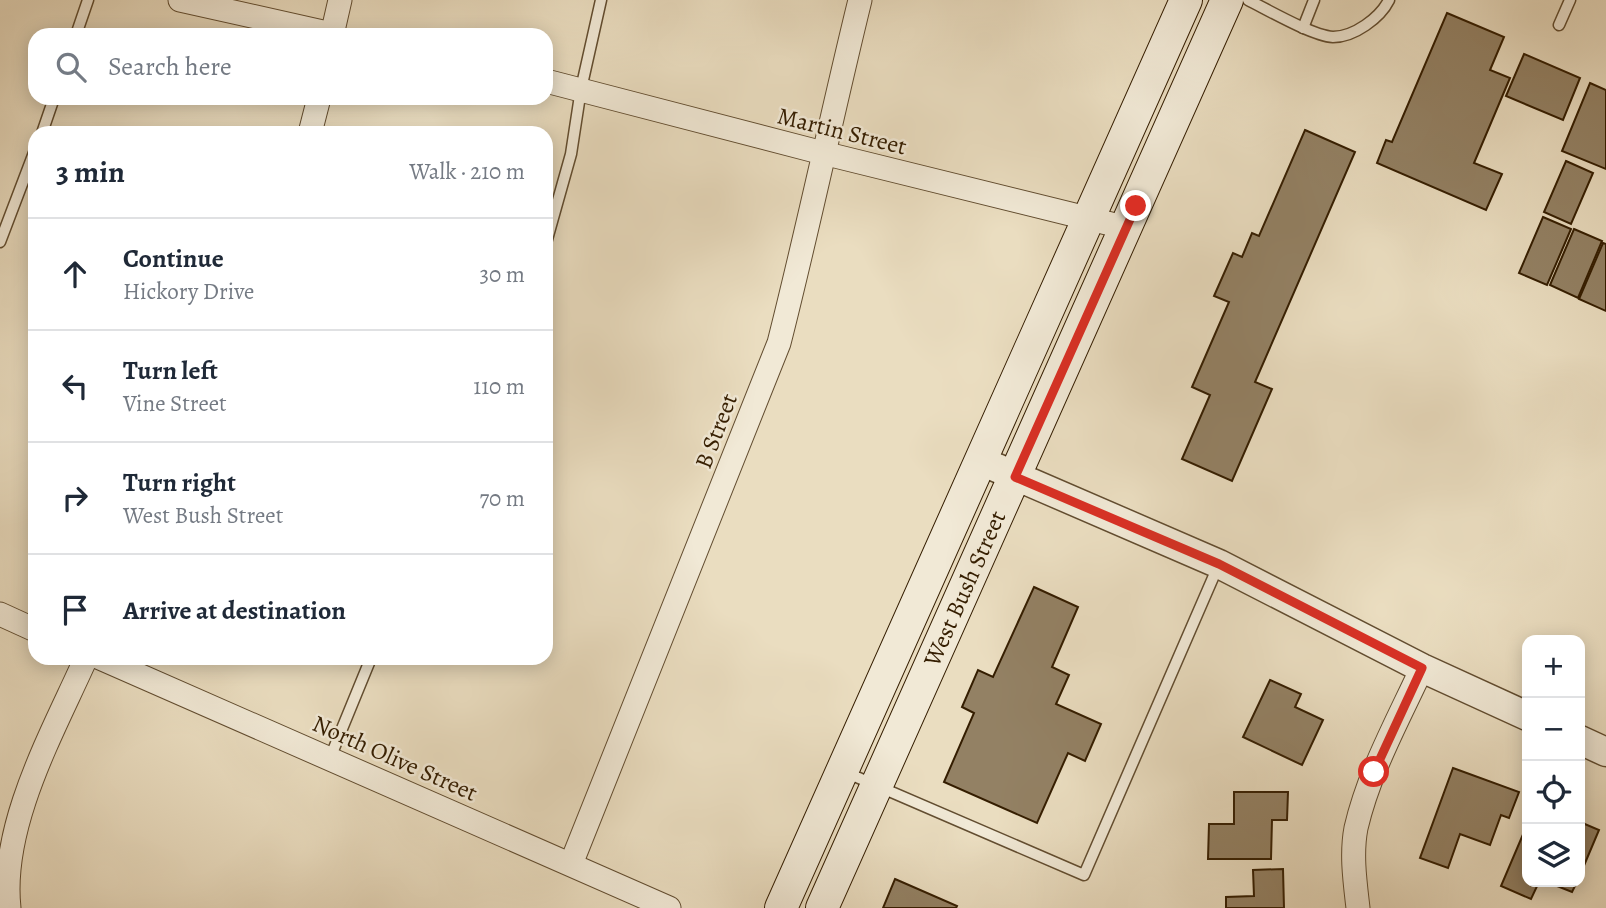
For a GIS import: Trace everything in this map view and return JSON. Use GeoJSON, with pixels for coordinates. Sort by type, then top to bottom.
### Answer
{"type":"FeatureCollection","features":[{"type":"Feature","properties":{"kind":"main road","name":"West Bush Street"},"geometry":{"type":"LineString","coordinates":[[781,908],[1186,0]]}},
{"type":"Feature","properties":{"kind":"main road","name":"West Bush Street"},"geometry":{"type":"LineString","coordinates":[[822,908],[1227,0]]}},
{"type":"Feature","properties":{"kind":"street"},"geometry":{"type":"LineString","coordinates":[[180,0],[302,28]]}},
{"type":"Feature","properties":{"kind":"street"},"geometry":{"type":"LineString","coordinates":[[334,28],[340,0]]}},
{"type":"Feature","properties":{"kind":"street","name":"B Street"},"geometry":{"type":"LineString","coordinates":[[571,864],[779,342],[860,0]]}},
{"type":"Feature","properties":{"kind":"street","name":"Martin Street"},"geometry":{"type":"LineString","coordinates":[[553,83],[822,153],[1127,228]]}},
{"type":"Feature","properties":{"kind":"street"},"geometry":{"type":"LineString","coordinates":[[312,126],[317,105]]}},
{"type":"Feature","properties":{"kind":"street"},"geometry":{"type":"LineString","coordinates":[[981,461],[1219,564],[1422,668],[1522,714]]}},
{"type":"Feature","properties":{"kind":"street"},"geometry":{"type":"LineString","coordinates":[[0,614],[28,627]]}},
{"type":"Feature","properties":{"kind":"street"},"geometry":{"type":"LineString","coordinates":[[9,908],[9,862],[16,824],[26,792],[83,665]]}},
{"type":"Feature","properties":{"kind":"street","name":"North Olive Street"},"geometry":{"type":"LineString","coordinates":[[116,665],[669,908]]}},
{"type":"Feature","properties":{"kind":"street"},"geometry":{"type":"LineString","coordinates":[[1359,908],[1354,875],[1356,830],[1374,772],[1422,668]]}},
{"type":"Feature","properties":{"kind":"street"},"geometry":{"type":"LineString","coordinates":[[1585,742],[1606,752]]}},
{"type":"Feature","properties":{"kind":"lane"},"geometry":{"type":"LineString","coordinates":[[78,28],[88,0]]}},
{"type":"Feature","properties":{"kind":"lane"},"geometry":{"type":"LineString","coordinates":[[553,218],[571,154],[581,89],[601,0]]}},
{"type":"Feature","properties":{"kind":"lane"},"geometry":{"type":"LineString","coordinates":[[1248,0],[1303,28],[1333,37],[1363,28],[1383,12],[1389,0]]}},
{"type":"Feature","properties":{"kind":"lane"},"geometry":{"type":"LineString","coordinates":[[1303,28],[1314,0]]}},
{"type":"Feature","properties":{"kind":"lane"},"geometry":{"type":"LineString","coordinates":[[1559,25],[1570,0]]}},
{"type":"Feature","properties":{"kind":"lane"},"geometry":{"type":"LineString","coordinates":[[44,126],[52,105]]}},
{"type":"Feature","properties":{"kind":"lane"},"geometry":{"type":"LineString","coordinates":[[0,242],[28,168]]}},
{"type":"Feature","properties":{"kind":"lane"},"geometry":{"type":"LineString","coordinates":[[843,771],[1084,875],[1219,564]]}},
{"type":"Feature","properties":{"kind":"lane"},"geometry":{"type":"LineString","coordinates":[[330,758],[368,665]]}},
{"type":"Feature","properties":{"kind":"building"},"geometry":{"type":"Polygon","coordinates":[[[1447,13],[1504,37],[1490,70],[1510,78],[1474,163],[1502,174],[1486,210],[1377,163],[1386,140],[1392,142],[1447,13]]]}},
{"type":"Feature","properties":{"kind":"building"},"geometry":{"type":"Polygon","coordinates":[[[1524,54],[1580,78],[1563,120],[1506,96],[1524,54]]]}},
{"type":"Feature","properties":{"kind":"building"},"geometry":{"type":"Polygon","coordinates":[[[1590,83],[1606,90],[1606,169],[1562,151],[1590,83]]]}},
{"type":"Feature","properties":{"kind":"building"},"geometry":{"type":"Polygon","coordinates":[[[1305,130],[1355,152],[1255,382],[1272,389],[1232,481],[1182,459],[1210,395],[1192,387],[1229,302],[1214,296],[1233,253],[1242,257],[1252,233],[1259,236],[1305,130]]]}},
{"type":"Feature","properties":{"kind":"building"},"geometry":{"type":"Polygon","coordinates":[[[1566,161],[1593,173],[1571,224],[1544,212],[1566,161]]]}},
{"type":"Feature","properties":{"kind":"building"},"geometry":{"type":"Polygon","coordinates":[[[1543,217],[1571,229],[1547,285],[1519,273],[1543,217]]]}},
{"type":"Feature","properties":{"kind":"building"},"geometry":{"type":"Polygon","coordinates":[[[1574,229],[1602,241],[1578,298],[1550,285],[1574,229]]]}},
{"type":"Feature","properties":{"kind":"building"},"geometry":{"type":"Polygon","coordinates":[[[1603,243],[1606,244],[1606,311],[1579,299],[1603,243]]]}},
{"type":"Feature","properties":{"kind":"building"},"geometry":{"type":"Polygon","coordinates":[[[1034,587],[1078,607],[1052,667],[1069,675],[1056,704],[1101,724],[1085,761],[1068,753],[1037,823],[944,782],[974,713],[962,707],[978,670],[993,677],[1034,587]]]}},
{"type":"Feature","properties":{"kind":"building"},"geometry":{"type":"Polygon","coordinates":[[[1270,680],[1301,694],[1295,707],[1323,720],[1302,765],[1243,737],[1270,680]]]}},
{"type":"Feature","properties":{"kind":"building"},"geometry":{"type":"Polygon","coordinates":[[[1453,768],[1519,792],[1509,818],[1501,815],[1490,845],[1460,834],[1448,868],[1420,858],[1453,768]]]}},
{"type":"Feature","properties":{"kind":"building"},"geometry":{"type":"Polygon","coordinates":[[[1234,792],[1288,792],[1287,820],[1272,820],[1271,859],[1208,859],[1209,824],[1234,824],[1234,792]]]}},
{"type":"Feature","properties":{"kind":"building"},"geometry":{"type":"Polygon","coordinates":[[[1585,824],[1599,830],[1585,863],[1585,824]]]}},
{"type":"Feature","properties":{"kind":"building"},"geometry":{"type":"Polygon","coordinates":[[[1522,837],[1522,887],[1537,887],[1531,899],[1501,886],[1522,837]]]}},
{"type":"Feature","properties":{"kind":"building"},"geometry":{"type":"Polygon","coordinates":[[[1283,869],[1284,908],[1226,908],[1226,897],[1254,896],[1253,870],[1283,869]]]}},
{"type":"Feature","properties":{"kind":"building"},"geometry":{"type":"Polygon","coordinates":[[[895,879],[957,906],[883,908],[895,879]]]}},
{"type":"Feature","properties":{"kind":"building"},"geometry":{"type":"Polygon","coordinates":[[[1560,887],[1574,887],[1572,892],[1560,887]]]}},
{"type":"Feature","properties":{"kind":"route"},"geometry":{"type":"LineString","coordinates":[[1136,206],[1015,477],[1219,564],[1422,668],[1374,772]]}}]}
